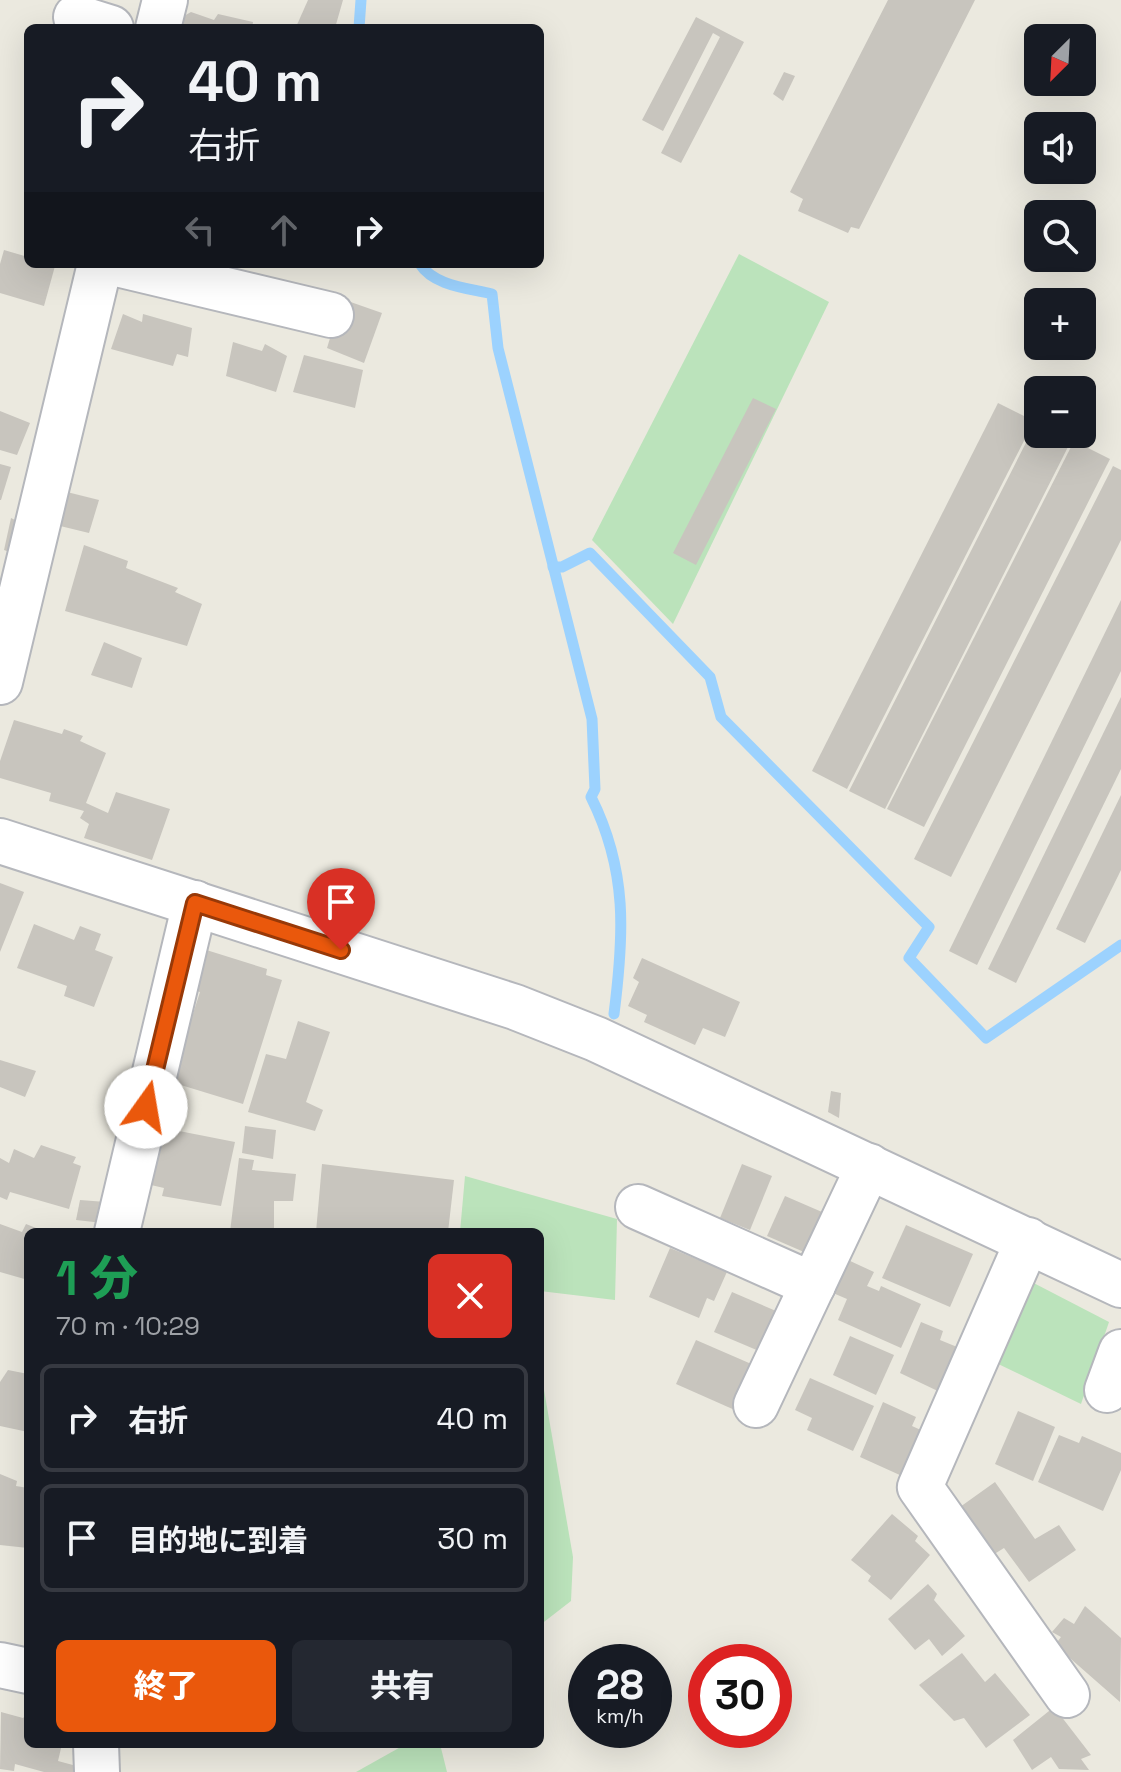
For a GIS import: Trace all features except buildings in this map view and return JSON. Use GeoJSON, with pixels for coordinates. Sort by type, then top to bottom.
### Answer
{"type":"FeatureCollection","features":[{"type":"Feature","properties":{"kind":"street"},"geometry":{"type":"LineString","coordinates":[[159,24],[165,0]]}},
{"type":"Feature","properties":{"kind":"street"},"geometry":{"type":"LineString","coordinates":[[0,682],[99,268]]}},
{"type":"Feature","properties":{"kind":"street"},"geometry":{"type":"LineString","coordinates":[[134,268],[331,315]]}},
{"type":"Feature","properties":{"kind":"street"},"geometry":{"type":"LineString","coordinates":[[0,841],[515,1007],[596,1039],[1121,1285]]}},
{"type":"Feature","properties":{"kind":"street"},"geometry":{"type":"LineString","coordinates":[[118,1228],[195,903]]}},
{"type":"Feature","properties":{"kind":"street"},"geometry":{"type":"LineString","coordinates":[[756,1405],[869,1166]]}},
{"type":"Feature","properties":{"kind":"street"},"geometry":{"type":"LineString","coordinates":[[638,1207],[813,1285]]}},
{"type":"Feature","properties":{"kind":"street"},"geometry":{"type":"LineString","coordinates":[[1028,1240],[920,1487],[1067,1695]]}},
{"type":"Feature","properties":{"kind":"street"},"geometry":{"type":"LineString","coordinates":[[0,1665],[24,1670]]}},
{"type":"Feature","properties":{"kind":"street"},"geometry":{"type":"LineString","coordinates":[[96,1748],[97,1772]]}},
{"type":"Feature","properties":{"kind":"green space"},"geometry":{"type":"Polygon","coordinates":[[[739,254],[829,302],[673,624],[592,540],[739,254]]]}},
{"type":"Feature","properties":{"kind":"green space"},"geometry":{"type":"Polygon","coordinates":[[[465,1176],[617,1219],[615,1300],[544,1291],[544,1228],[460,1228],[465,1176]]]}},
{"type":"Feature","properties":{"kind":"green space"},"geometry":{"type":"Polygon","coordinates":[[[1024,1278],[1109,1322],[1081,1404],[990,1360],[1024,1278]]]}},
{"type":"Feature","properties":{"kind":"green space"},"geometry":{"type":"Polygon","coordinates":[[[544,1390],[573,1557],[571,1601],[544,1622],[544,1390]]]}},
{"type":"Feature","properties":{"kind":"green space"},"geometry":{"type":"Polygon","coordinates":[[[399,1748],[441,1748],[447,1772],[356,1772],[399,1748]]]}},
{"type":"Feature","properties":{"kind":"waterway"},"geometry":{"type":"LineString","coordinates":[[359,24],[361,0]]}},
{"type":"Feature","properties":{"kind":"waterway"},"geometry":{"type":"LineString","coordinates":[[423,268],[443,282],[492,294],[498,348],[592,719],[595,789],[591,797],[612,851],[620,904],[620,957],[614,1014]]}},
{"type":"Feature","properties":{"kind":"waterway"},"geometry":{"type":"LineString","coordinates":[[553,567],[562,567],[590,553],[710,677],[721,717],[929,927],[909,958],[986,1038],[1121,945]]}},
{"type":"Feature","properties":{"kind":"route"},"geometry":{"type":"LineString","coordinates":[[146,1107],[195,903],[341,950]]}}]}
